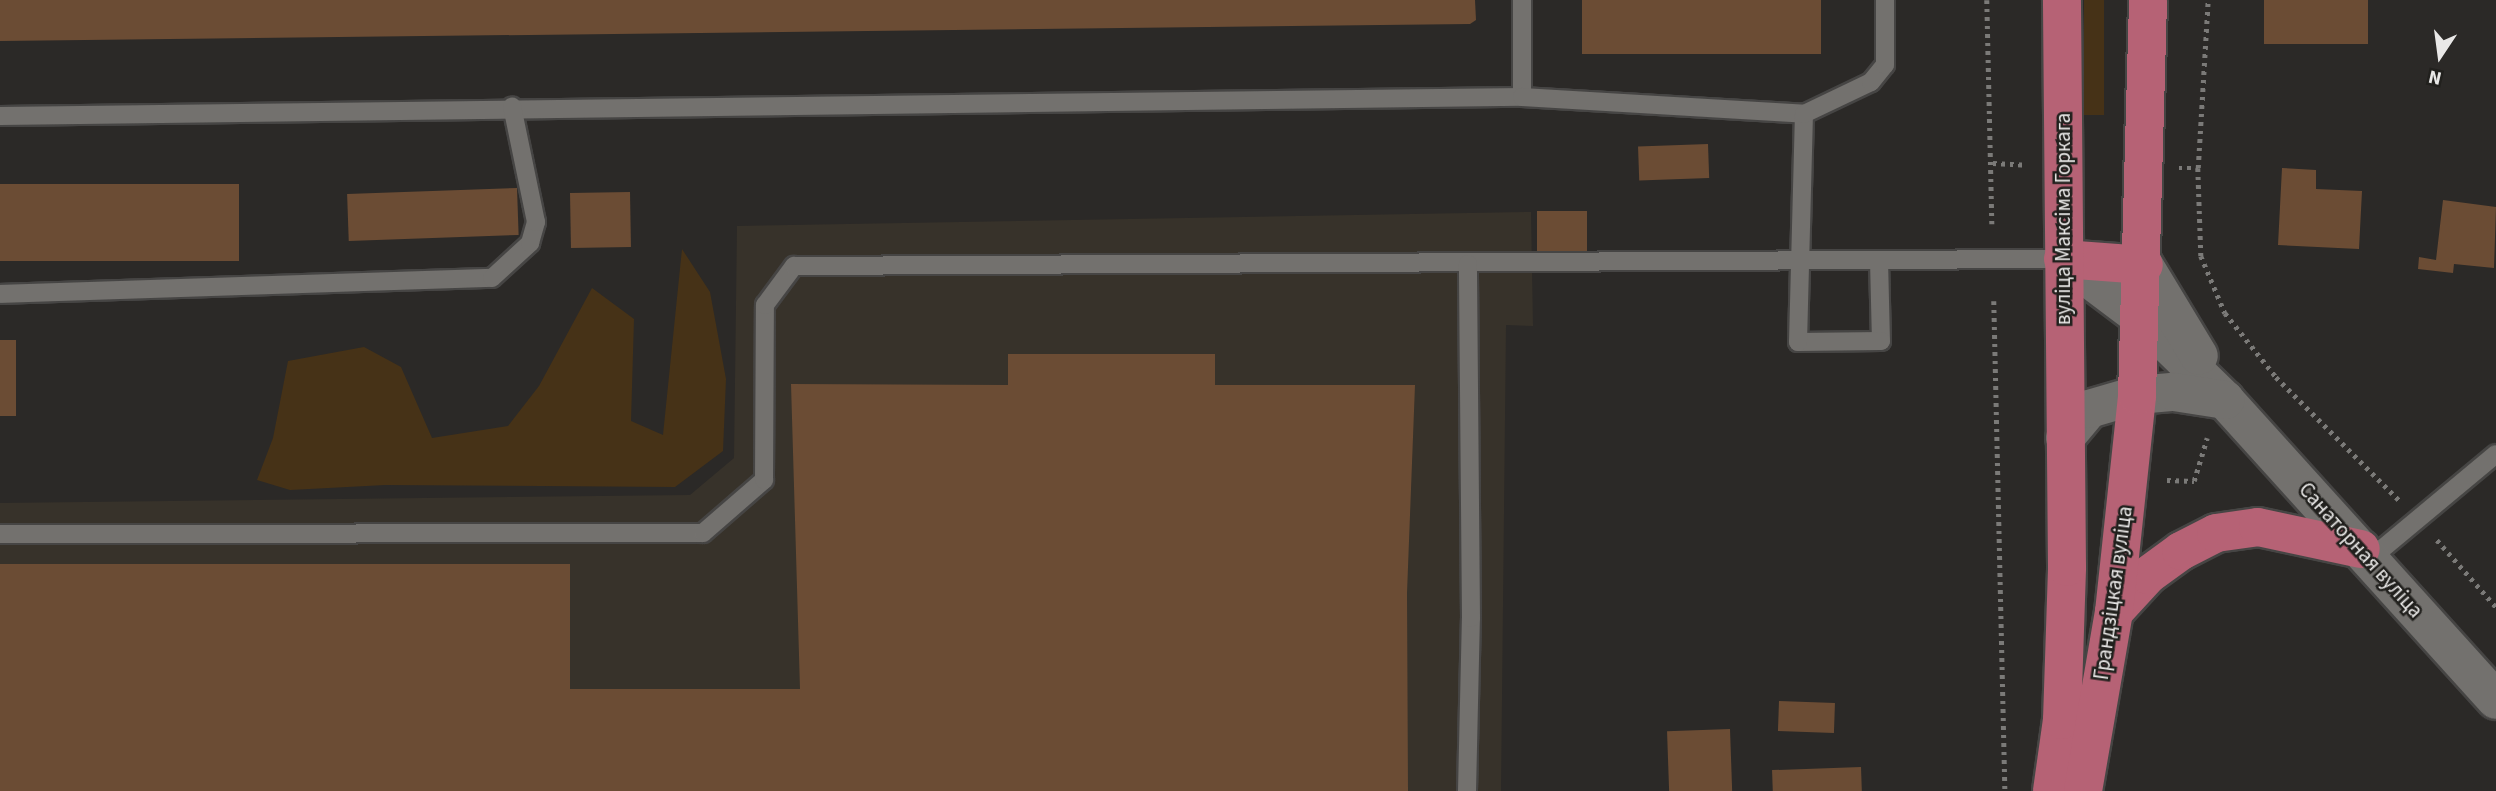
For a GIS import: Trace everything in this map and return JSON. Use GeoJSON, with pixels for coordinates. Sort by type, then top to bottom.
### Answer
{"type":"FeatureCollection","features":[{"type":"Feature","properties":{"kind":"main road","name":"вуліца Максіма Горкага"},"geometry":{"type":"LineString","coordinates":[[2062,0],[2065,438]]}},
{"type":"Feature","properties":{"kind":"main road"},"geometry":{"type":"LineString","coordinates":[[2137,395],[2144,265],[2148,0]]}},
{"type":"Feature","properties":{"kind":"main road"},"geometry":{"type":"LineString","coordinates":[[2063,259],[2144,265]]}},
{"type":"Feature","properties":{"kind":"main road","name":"Грандзіцкая вуліца"},"geometry":{"type":"LineString","coordinates":[[2083,791],[2114,612],[2137,395]]}},
{"type":"Feature","properties":{"kind":"main road","name":"Грандзіцкая вуліца"},"geometry":{"type":"LineString","coordinates":[[2052,791],[2063,706],[2067,567],[2065,438]]}},
{"type":"Feature","properties":{"kind":"main road"},"geometry":{"type":"LineString","coordinates":[[2114,612],[2148,575],[2181,551],[2216,533],[2258,527],[2366,554]]}},
{"type":"Feature","properties":{"kind":"street"},"geometry":{"type":"LineString","coordinates":[[2063,259],[2140,317],[2225,400]]}},
{"type":"Feature","properties":{"kind":"street"},"geometry":{"type":"LineString","coordinates":[[2144,265],[2225,400]]}},
{"type":"Feature","properties":{"kind":"street"},"geometry":{"type":"LineString","coordinates":[[2065,438],[2089,409],[2137,395],[2174,392],[2225,400]]}},
{"type":"Feature","properties":{"kind":"street","name":"Санаторная вуліца"},"geometry":{"type":"LineString","coordinates":[[2225,400],[2496,700]]}},
{"type":"Feature","properties":{"kind":"lane"},"geometry":{"type":"LineString","coordinates":[[1522,0],[1522,97]]}},
{"type":"Feature","properties":{"kind":"lane"},"geometry":{"type":"LineString","coordinates":[[0,116],[512,106],[1522,97],[1804,114],[1871,82],[1885,65],[1885,0]]}},
{"type":"Feature","properties":{"kind":"lane"},"geometry":{"type":"LineString","coordinates":[[0,294],[492,278],[530,243],[536,222],[512,106]]}},
{"type":"Feature","properties":{"kind":"lane"},"geometry":{"type":"LineString","coordinates":[[1804,114],[1798,342],[1881,341],[1880,260]]}},
{"type":"Feature","properties":{"kind":"lane"},"geometry":{"type":"LineString","coordinates":[[0,534],[703,533],[764,480],[765,305],[794,266],[2063,259]]}},
{"type":"Feature","properties":{"kind":"lane"},"geometry":{"type":"LineString","coordinates":[[1467,791],[1471,618],[1468,264]]}},
{"type":"Feature","properties":{"kind":"lane"},"geometry":{"type":"LineString","coordinates":[[2366,554],[2418,519],[2496,454]]}},
{"type":"Feature","properties":{"kind":"path"},"geometry":{"type":"LineString","coordinates":[[1987,0],[1992,224]]}},
{"type":"Feature","properties":{"kind":"path"},"geometry":{"type":"LineString","coordinates":[[2208,0],[2198,168],[2201,256],[2225,313],[2276,377],[2418,519],[2496,607]]}},
{"type":"Feature","properties":{"kind":"path"},"geometry":{"type":"LineString","coordinates":[[1992,163],[2030,165]]}},
{"type":"Feature","properties":{"kind":"path"},"geometry":{"type":"LineString","coordinates":[[2172,167],[2198,168]]}},
{"type":"Feature","properties":{"kind":"path"},"geometry":{"type":"LineString","coordinates":[[1994,301],[2005,791]]}},
{"type":"Feature","properties":{"kind":"path"},"geometry":{"type":"LineString","coordinates":[[2194,481],[2207,436]]}},
{"type":"Feature","properties":{"kind":"shaded area"},"geometry":{"type":"Polygon","coordinates":[[[2084,0],[2104,0],[2104,115],[2084,115],[2084,0]]]}},
{"type":"Feature","properties":{"kind":"shaded area"},"geometry":{"type":"Polygon","coordinates":[[[1531,212],[1533,326],[1506,325],[1501,791],[0,791],[0,503],[690,495],[734,458],[737,226],[1531,212]]]}},
{"type":"Feature","properties":{"kind":"shaded area"},"geometry":{"type":"Polygon","coordinates":[[[682,249],[710,292],[726,379],[723,451],[675,487],[385,485],[290,490],[257,480],[273,438],[288,361],[364,347],[401,367],[432,438],[508,426],[539,386],[592,288],[634,319],[631,421],[663,435],[682,249]]]}},
{"type":"Feature","properties":{"kind":"building"},"geometry":{"type":"Polygon","coordinates":[[[0,0],[1475,0],[1476,20],[1470,24],[0,41],[0,0]]]}},
{"type":"Feature","properties":{"kind":"building"},"geometry":{"type":"Polygon","coordinates":[[[1582,0],[1821,0],[1821,54],[1582,54],[1582,0]]]}},
{"type":"Feature","properties":{"kind":"building"},"geometry":{"type":"Polygon","coordinates":[[[2264,0],[2368,0],[2368,44],[2264,44],[2264,0]]]}},
{"type":"Feature","properties":{"kind":"building"},"geometry":{"type":"Polygon","coordinates":[[[1708,144],[1709,178],[1639,180],[1638,146],[1708,144]]]}},
{"type":"Feature","properties":{"kind":"building"},"geometry":{"type":"Polygon","coordinates":[[[2282,168],[2316,170],[2316,189],[2362,191],[2359,249],[2278,245],[2282,168]]]}},
{"type":"Feature","properties":{"kind":"building"},"geometry":{"type":"Polygon","coordinates":[[[0,184],[239,184],[239,261],[0,261],[0,184]]]}},
{"type":"Feature","properties":{"kind":"building"},"geometry":{"type":"Polygon","coordinates":[[[517,188],[519,235],[349,241],[347,194],[517,188]]]}},
{"type":"Feature","properties":{"kind":"building"},"geometry":{"type":"Polygon","coordinates":[[[630,192],[631,247],[571,248],[570,193],[630,192]]]}},
{"type":"Feature","properties":{"kind":"building"},"geometry":{"type":"Polygon","coordinates":[[[2443,200],[2496,207],[2494,268],[2454,264],[2453,273],[2418,269],[2419,257],[2436,260],[2443,200]]]}},
{"type":"Feature","properties":{"kind":"building"},"geometry":{"type":"Polygon","coordinates":[[[1537,211],[1587,211],[1587,251],[1537,251],[1537,211]]]}},
{"type":"Feature","properties":{"kind":"building"},"geometry":{"type":"Polygon","coordinates":[[[0,340],[16,340],[16,416],[0,416],[0,340]]]}},
{"type":"Feature","properties":{"kind":"building"},"geometry":{"type":"Polygon","coordinates":[[[1008,354],[1215,354],[1215,385],[1415,385],[1407,593],[1408,791],[0,791],[0,564],[570,564],[570,689],[800,689],[791,384],[1008,385],[1008,354]]]}},
{"type":"Feature","properties":{"kind":"building"},"geometry":{"type":"Polygon","coordinates":[[[1779,701],[1835,703],[1834,733],[1778,731],[1779,701]]]}},
{"type":"Feature","properties":{"kind":"building"},"geometry":{"type":"Polygon","coordinates":[[[1730,729],[1732,791],[1669,791],[1667,731],[1730,729]]]}},
{"type":"Feature","properties":{"kind":"building"},"geometry":{"type":"Polygon","coordinates":[[[1861,767],[1862,791],[1773,791],[1772,770],[1861,767]]]}}]}
